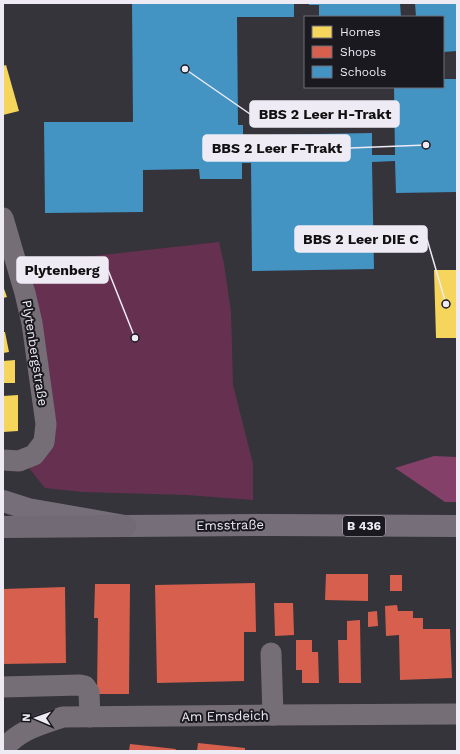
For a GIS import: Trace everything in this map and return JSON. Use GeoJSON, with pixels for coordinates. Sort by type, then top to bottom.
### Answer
{"type":"FeatureCollection","features":[{"type":"Feature","properties":{"kind":"highway","name":"Emsstraße"},"geometry":{"type":"LineString","coordinates":[[3,527],[125,526]]}},
{"type":"Feature","properties":{"kind":"main road"},"geometry":{"type":"LineString","coordinates":[[3,501],[28,509],[125,526]]}},
{"type":"Feature","properties":{"kind":"main road","name":"Emsstraße"},"geometry":{"type":"LineString","coordinates":[[125,526],[457,526]]}},
{"type":"Feature","properties":{"kind":"street","name":"Plytenbergstraße"},"geometry":{"type":"LineString","coordinates":[[3,218],[30,315],[46,424],[44,442],[34,455],[19,460],[3,460]]}},
{"type":"Feature","properties":{"kind":"street"},"geometry":{"type":"LineString","coordinates":[[271,653],[273,715]]}},
{"type":"Feature","properties":{"kind":"street"},"geometry":{"type":"LineString","coordinates":[[3,687],[86,686],[89,692],[90,717]]}},
{"type":"Feature","properties":{"kind":"street","name":"Am Emsdeich"},"geometry":{"type":"LineString","coordinates":[[3,750],[19,735],[34,726],[63,718],[457,714]]}},
{"type":"Feature","properties":{"kind":"shaded area"},"geometry":{"type":"Polygon","coordinates":[[[219,242],[224,264],[231,312],[233,385],[253,464],[253,500],[187,495],[83,492],[45,488],[29,468],[38,462],[44,342],[30,263],[219,242]]]}},
{"type":"Feature","properties":{"kind":"shaded area"},"geometry":{"type":"Polygon","coordinates":[[[434,456],[457,457],[457,502],[445,502],[395,468],[434,456]]]}},
{"type":"Feature","properties":{"kind":"building: Homes"},"geometry":{"type":"Polygon","coordinates":[[[6,65],[19,111],[3,115],[3,66],[6,65]]]}},
{"type":"Feature","properties":{"kind":"building: Homes"},"geometry":{"type":"Polygon","coordinates":[[[434,270],[457,270],[457,338],[436,338],[434,270]]]}},
{"type":"Feature","properties":{"kind":"building: Homes"},"geometry":{"type":"Polygon","coordinates":[[[3,286],[7,297],[3,298],[3,286]]]}},
{"type":"Feature","properties":{"kind":"building: Homes"},"geometry":{"type":"Polygon","coordinates":[[[3,332],[5,332],[9,352],[3,353],[3,332]]]}},
{"type":"Feature","properties":{"kind":"building: Homes"},"geometry":{"type":"Polygon","coordinates":[[[15,360],[15,383],[3,383],[3,361],[15,360]]]}},
{"type":"Feature","properties":{"kind":"building: Homes"},"geometry":{"type":"Polygon","coordinates":[[[18,395],[18,431],[3,432],[3,396],[18,395]]]}},
{"type":"Feature","properties":{"kind":"building: Shops"},"geometry":{"type":"Polygon","coordinates":[[[326,574],[368,574],[368,601],[325,600],[326,574]]]}},
{"type":"Feature","properties":{"kind":"building: Shops"},"geometry":{"type":"Polygon","coordinates":[[[390,575],[402,575],[402,591],[390,591],[390,575]]]}},
{"type":"Feature","properties":{"kind":"building: Shops"},"geometry":{"type":"Polygon","coordinates":[[[255,583],[256,632],[244,632],[244,681],[157,683],[155,585],[255,583]]]}},
{"type":"Feature","properties":{"kind":"building: Shops"},"geometry":{"type":"Polygon","coordinates":[[[95,584],[130,584],[129,694],[97,694],[98,618],[94,618],[95,584]]]}},
{"type":"Feature","properties":{"kind":"building: Shops"},"geometry":{"type":"Polygon","coordinates":[[[65,587],[66,663],[3,664],[3,589],[65,587]]]}},
{"type":"Feature","properties":{"kind":"building: Shops"},"geometry":{"type":"Polygon","coordinates":[[[274,603],[293,603],[294,635],[275,636],[274,603]]]}},
{"type":"Feature","properties":{"kind":"building: Shops"},"geometry":{"type":"Polygon","coordinates":[[[397,605],[398,611],[413,611],[413,618],[423,618],[423,629],[450,629],[452,678],[400,680],[399,635],[386,636],[385,606],[397,605]]]}},
{"type":"Feature","properties":{"kind":"building: Shops"},"geometry":{"type":"Polygon","coordinates":[[[377,611],[378,626],[368,627],[368,612],[377,611]]]}},
{"type":"Feature","properties":{"kind":"building: Shops"},"geometry":{"type":"Polygon","coordinates":[[[360,620],[361,683],[339,683],[338,640],[347,640],[347,621],[360,620]]]}},
{"type":"Feature","properties":{"kind":"building: Shops"},"geometry":{"type":"Polygon","coordinates":[[[296,640],[312,640],[312,652],[318,652],[319,683],[302,683],[302,670],[296,670],[296,640]]]}},
{"type":"Feature","properties":{"kind":"building: Shops"},"geometry":{"type":"Polygon","coordinates":[[[198,743],[245,748],[245,751],[197,751],[198,743]]]}},
{"type":"Feature","properties":{"kind":"building: Shops"},"geometry":{"type":"Polygon","coordinates":[[[130,744],[176,749],[175,751],[129,751],[130,744]]]}},
{"type":"Feature","properties":{"kind":"building: Schools"},"geometry":{"type":"Polygon","coordinates":[[[132,3],[294,3],[294,17],[237,17],[238,125],[243,125],[243,154],[262,153],[261,135],[372,133],[372,155],[395,155],[394,88],[444,88],[444,79],[457,79],[457,192],[396,193],[395,161],[372,162],[374,269],[252,271],[251,163],[242,163],[242,179],[200,179],[199,169],[143,170],[143,212],[45,213],[44,122],[133,122],[132,3]]]}},
{"type":"Feature","properties":{"kind":"building: Schools"},"geometry":{"type":"Polygon","coordinates":[[[309,3],[400,3],[401,16],[319,16],[319,5],[309,5],[309,3]]]}},
{"type":"Feature","properties":{"kind":"building: Schools"},"geometry":{"type":"Polygon","coordinates":[[[415,3],[457,3],[457,51],[444,52],[444,16],[416,16],[415,3]]]}},
{"type":"Feature","properties":{"kind":"place","name":"BBS 2 Leer H-Trakt"},"geometry":{"type":"Point","coordinates":[185,69]}},
{"type":"Feature","properties":{"kind":"place","name":"BBS 2 Leer F-Trakt"},"geometry":{"type":"Point","coordinates":[426,145]}},
{"type":"Feature","properties":{"kind":"place","name":"BBS 2 Leer DIE C"},"geometry":{"type":"Point","coordinates":[446,304]}},
{"type":"Feature","properties":{"kind":"place","name":"Plytenberg"},"geometry":{"type":"Point","coordinates":[135,338]}}]}
